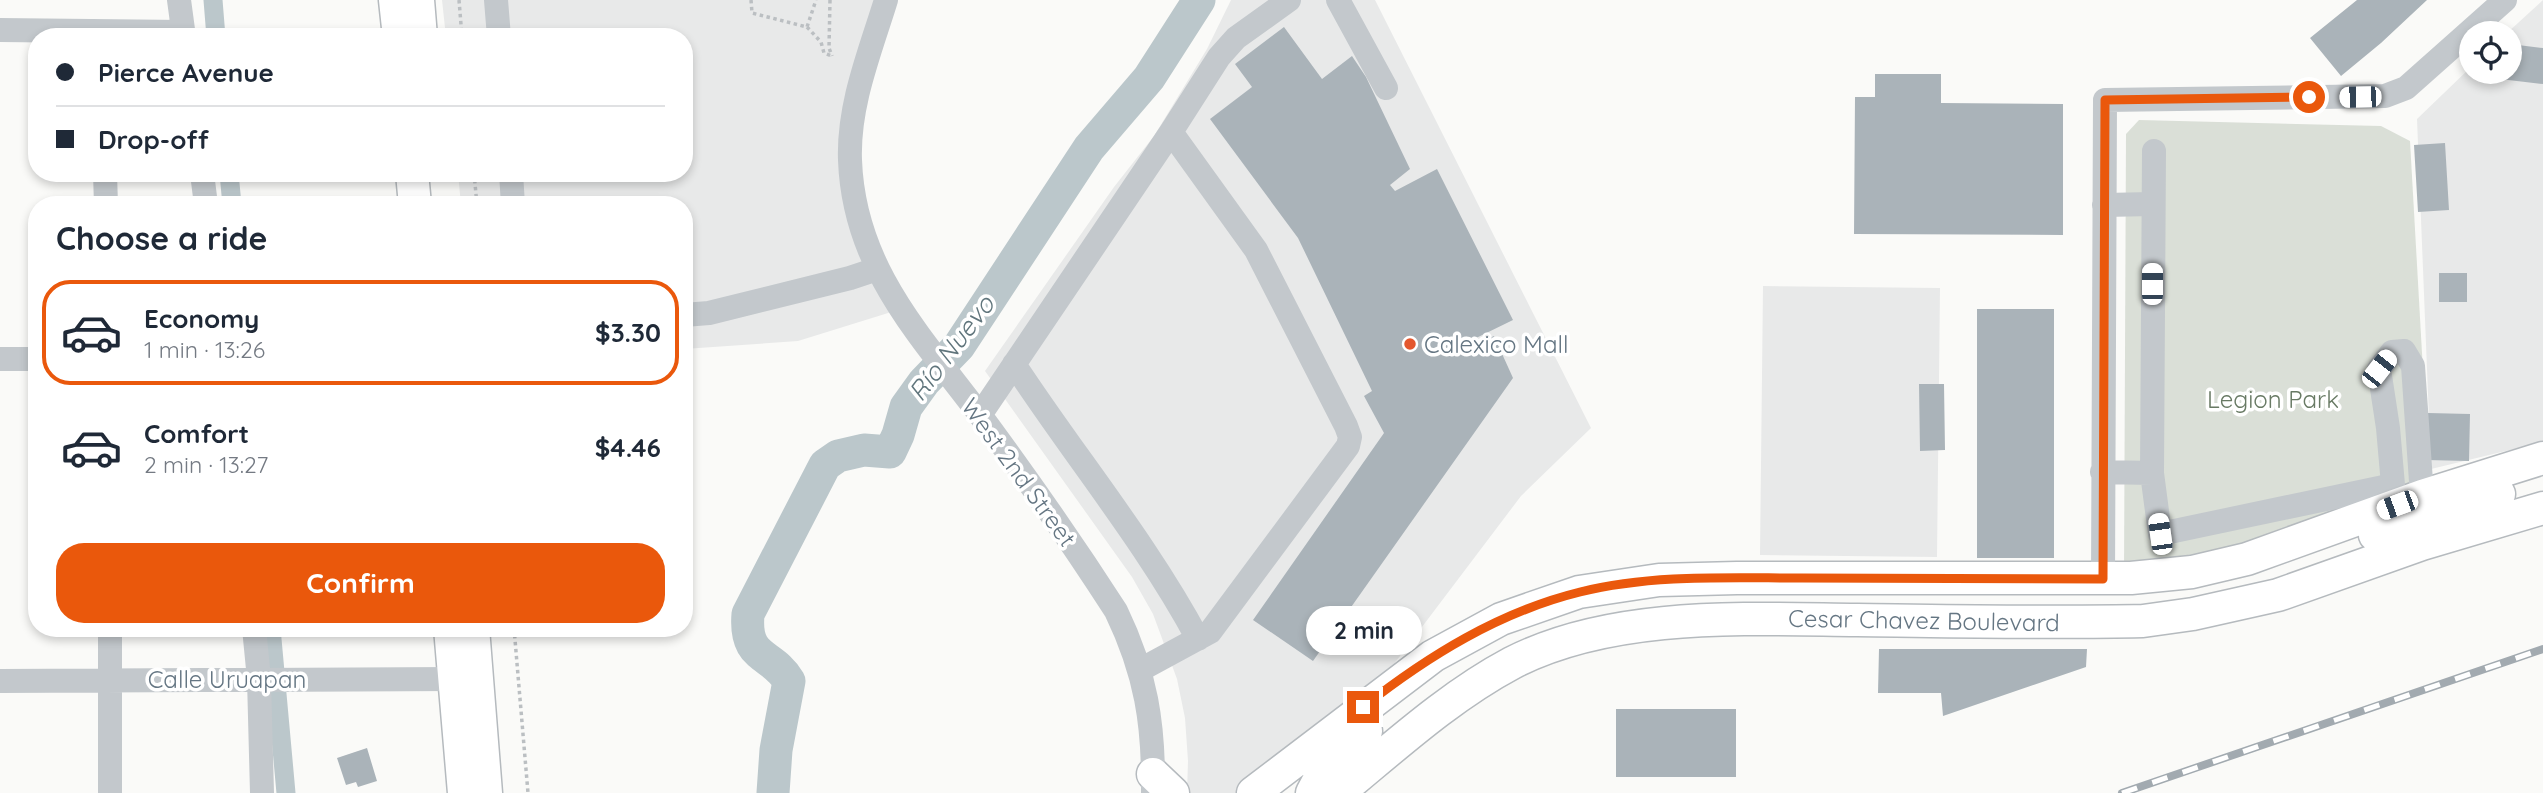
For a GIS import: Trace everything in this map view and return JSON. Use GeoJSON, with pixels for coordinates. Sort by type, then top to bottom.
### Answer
{"type":"FeatureCollection","features":[{"type":"Feature","properties":{"kind":"main road"},"geometry":{"type":"LineString","coordinates":[[395,0],[398,28]]}},
{"type":"Feature","properties":{"kind":"main road"},"geometry":{"type":"LineString","coordinates":[[418,0],[420,28]]}},
{"type":"Feature","properties":{"kind":"main road"},"geometry":{"type":"LineString","coordinates":[[1252,793],[1433,656],[1501,619],[1579,592],[1659,580],[2103,579],[2161,576],[2236,562],[2421,488],[2543,458]]}},
{"type":"Feature","properties":{"kind":"main road","name":"Cesar Chavez Boulevard"},"geometry":{"type":"LineString","coordinates":[[1312,793],[1328,763],[1444,669],[1524,629],[1580,612],[1640,602],[1703,597],[2115,598],[2191,593],[2239,581],[2543,479]]}},
{"type":"Feature","properties":{"kind":"main road","name":"Cesar Chavez Boulevard"},"geometry":{"type":"LineString","coordinates":[[1338,793],[1456,699],[1512,663],[1569,642],[1600,634],[1670,624],[1750,619],[2143,621],[2215,610],[2278,595],[2422,544],[2543,508]]}},
{"type":"Feature","properties":{"kind":"main road"},"geometry":{"type":"LineString","coordinates":[[451,637],[464,793]]}},
{"type":"Feature","properties":{"kind":"main road"},"geometry":{"type":"LineString","coordinates":[[474,637],[486,793]]}},
{"type":"Feature","properties":{"kind":"street"},"geometry":{"type":"LineString","coordinates":[[179,0],[182,28]]}},
{"type":"Feature","properties":{"kind":"street"},"geometry":{"type":"LineString","coordinates":[[496,0],[498,28]]}},
{"type":"Feature","properties":{"kind":"street","name":"West 2nd Street"},"geometry":{"type":"LineString","coordinates":[[886,0],[851,126],[853,200],[864,240],[877,269],[914,331],[980,415],[1116,611],[1140,670],[1160,787]]}},
{"type":"Feature","properties":{"kind":"street"},"geometry":{"type":"LineString","coordinates":[[980,415],[1219,57],[1236,38],[1289,0]]}},
{"type":"Feature","properties":{"kind":"street"},"geometry":{"type":"LineString","coordinates":[[1338,0],[1386,88]]}},
{"type":"Feature","properties":{"kind":"street"},"geometry":{"type":"LineString","coordinates":[[2103,579],[2105,100],[2385,96],[2406,88],[2505,0]]}},
{"type":"Feature","properties":{"kind":"street"},"geometry":{"type":"LineString","coordinates":[[0,30],[28,31]]}},
{"type":"Feature","properties":{"kind":"street"},"geometry":{"type":"LineString","coordinates":[[1140,670],[1210,632],[1348,446],[1350,437],[1256,250],[1171,132]]}},
{"type":"Feature","properties":{"kind":"street"},"geometry":{"type":"LineString","coordinates":[[2154,151],[2152,473],[2160,534],[2393,485],[2421,488],[2413,366],[2404,351],[2392,352],[2379,369],[2393,485]]}},
{"type":"Feature","properties":{"kind":"street"},"geometry":{"type":"LineString","coordinates":[[2104,205],[2153,204]]}},
{"type":"Feature","properties":{"kind":"street"},"geometry":{"type":"LineString","coordinates":[[693,314],[709,313],[877,269]]}},
{"type":"Feature","properties":{"kind":"street"},"geometry":{"type":"LineString","coordinates":[[0,359],[28,359]]}},
{"type":"Feature","properties":{"kind":"street"},"geometry":{"type":"LineString","coordinates":[[1014,365],[1173,593],[1198,639]]}},
{"type":"Feature","properties":{"kind":"street"},"geometry":{"type":"LineString","coordinates":[[2102,472],[2152,473]]}},
{"type":"Feature","properties":{"kind":"street"},"geometry":{"type":"LineString","coordinates":[[110,637],[110,793]]}},
{"type":"Feature","properties":{"kind":"street"},"geometry":{"type":"LineString","coordinates":[[255,637],[259,679],[262,793]]}},
{"type":"Feature","properties":{"kind":"street","name":"Calle Uruapan"},"geometry":{"type":"LineString","coordinates":[[0,681],[454,679]]}},
{"type":"Feature","properties":{"kind":"path"},"geometry":{"type":"LineString","coordinates":[[459,0],[462,28]]}},
{"type":"Feature","properties":{"kind":"path"},"geometry":{"type":"LineString","coordinates":[[751,0],[752,13],[807,27],[821,42],[824,53],[832,56],[829,48],[830,0]]}},
{"type":"Feature","properties":{"kind":"path"},"geometry":{"type":"LineString","coordinates":[[807,27],[816,0]]}},
{"type":"Feature","properties":{"kind":"path"},"geometry":{"type":"LineString","coordinates":[[515,637],[528,793]]}},
{"type":"Feature","properties":{"kind":"shaded area"},"geometry":{"type":"Polygon","coordinates":[[[442,0],[886,0],[850,158],[901,309],[798,341],[693,348],[693,196],[460,196],[459,182],[693,182],[693,28],[445,28],[442,0]]]}},
{"type":"Feature","properties":{"kind":"shaded area","name":"Calexico Mall"},"geometry":{"type":"Polygon","coordinates":[[[1231,0],[1375,0],[1591,428],[1521,496],[1341,734],[1275,793],[1187,793],[1185,718],[1177,679],[1153,614],[1132,577],[985,371],[1114,187],[1154,136],[1207,49],[1231,0]]]}},
{"type":"Feature","properties":{"kind":"shaded area"},"geometry":{"type":"Polygon","coordinates":[[[2543,0],[2543,442],[2431,469],[2417,119],[2459,79],[2459,84],[2522,84],[2520,21],[2543,0]]]}},
{"type":"Feature","properties":{"kind":"shaded area"},"geometry":{"type":"Polygon","coordinates":[[[1763,286],[1940,288],[1937,557],[1760,555],[1763,286]]]}},
{"type":"Feature","properties":{"kind":"green space","name":"Legion Park"},"geometry":{"type":"Polygon","coordinates":[[[2139,120],[2381,126],[2410,141],[2425,406],[2413,509],[2124,574],[2126,134],[2139,120]]]}},
{"type":"Feature","properties":{"kind":"building"},"geometry":{"type":"Polygon","coordinates":[[[2357,0],[2427,0],[2341,76],[2310,38],[2357,0]]]}},
{"type":"Feature","properties":{"kind":"building","name":"Calexico Mall"},"geometry":{"type":"Polygon","coordinates":[[[1284,27],[1322,79],[1352,56],[1366,77],[1410,169],[1390,185],[1395,191],[1437,169],[1513,320],[1470,341],[1472,346],[1494,336],[1513,378],[1313,661],[1253,620],[1384,433],[1364,396],[1372,391],[1298,238],[1210,119],[1252,87],[1235,64],[1284,27]]]}},
{"type":"Feature","properties":{"kind":"building"},"geometry":{"type":"Polygon","coordinates":[[[2522,45],[2543,48],[2543,84],[2522,82],[2522,45]]]}},
{"type":"Feature","properties":{"kind":"building"},"geometry":{"type":"Polygon","coordinates":[[[1875,74],[1941,74],[1941,103],[2063,104],[2063,235],[1854,234],[1855,97],[1875,97],[1875,74]]]}},
{"type":"Feature","properties":{"kind":"building"},"geometry":{"type":"Polygon","coordinates":[[[2445,143],[2449,210],[2418,212],[2414,145],[2445,143]]]}},
{"type":"Feature","properties":{"kind":"building"},"geometry":{"type":"Polygon","coordinates":[[[2439,273],[2467,273],[2467,302],[2439,302],[2439,273]]]}},
{"type":"Feature","properties":{"kind":"building"},"geometry":{"type":"Polygon","coordinates":[[[1977,309],[2054,309],[2054,558],[1977,558],[1977,309]]]}},
{"type":"Feature","properties":{"kind":"building"},"geometry":{"type":"Polygon","coordinates":[[[1919,384],[1944,384],[1945,450],[1920,451],[1919,384]]]}},
{"type":"Feature","properties":{"kind":"building"},"geometry":{"type":"Polygon","coordinates":[[[2428,413],[2470,414],[2469,461],[2426,460],[2428,413]]]}},
{"type":"Feature","properties":{"kind":"building"},"geometry":{"type":"Polygon","coordinates":[[[1879,649],[2087,649],[2086,667],[1943,716],[1941,693],[1878,693],[1879,649]]]}},
{"type":"Feature","properties":{"kind":"building"},"geometry":{"type":"Polygon","coordinates":[[[1616,709],[1736,709],[1736,777],[1616,777],[1616,709]]]}},
{"type":"Feature","properties":{"kind":"building"},"geometry":{"type":"Polygon","coordinates":[[[367,748],[377,781],[358,787],[356,782],[346,785],[337,758],[367,748]]]}},
{"type":"Feature","properties":{"kind":"waterway"},"geometry":{"type":"LineString","coordinates":[[213,0],[215,28]]}},
{"type":"Feature","properties":{"kind":"waterway","name":"Río Nuevo"},"geometry":{"type":"LineString","coordinates":[[773,793],[776,750],[789,681],[750,640],[748,614],[825,465],[838,456],[864,450],[890,452],[906,407],[924,382],[959,346],[1089,148],[1149,78],[1199,0]]}},
{"type":"Feature","properties":{"kind":"waterway"},"geometry":{"type":"LineString","coordinates":[[230,182],[231,196]]}},
{"type":"Feature","properties":{"kind":"waterway"},"geometry":{"type":"LineString","coordinates":[[272,637],[286,793]]}},
{"type":"Feature","properties":{"kind":"railway"},"geometry":{"type":"LineString","coordinates":[[2122,793],[2543,649]]}},
{"type":"Feature","properties":{"kind":"place","name":"Calexico Mall"},"geometry":{"type":"Point","coordinates":[1410,344]}},
{"type":"Feature","properties":{"kind":"route"},"geometry":{"type":"LineString","coordinates":[[1363,707],[1433,656],[1501,619],[1579,592],[1614,585],[1659,580],[1737,578],[2103,579],[2105,100],[2309,97]]}}]}
